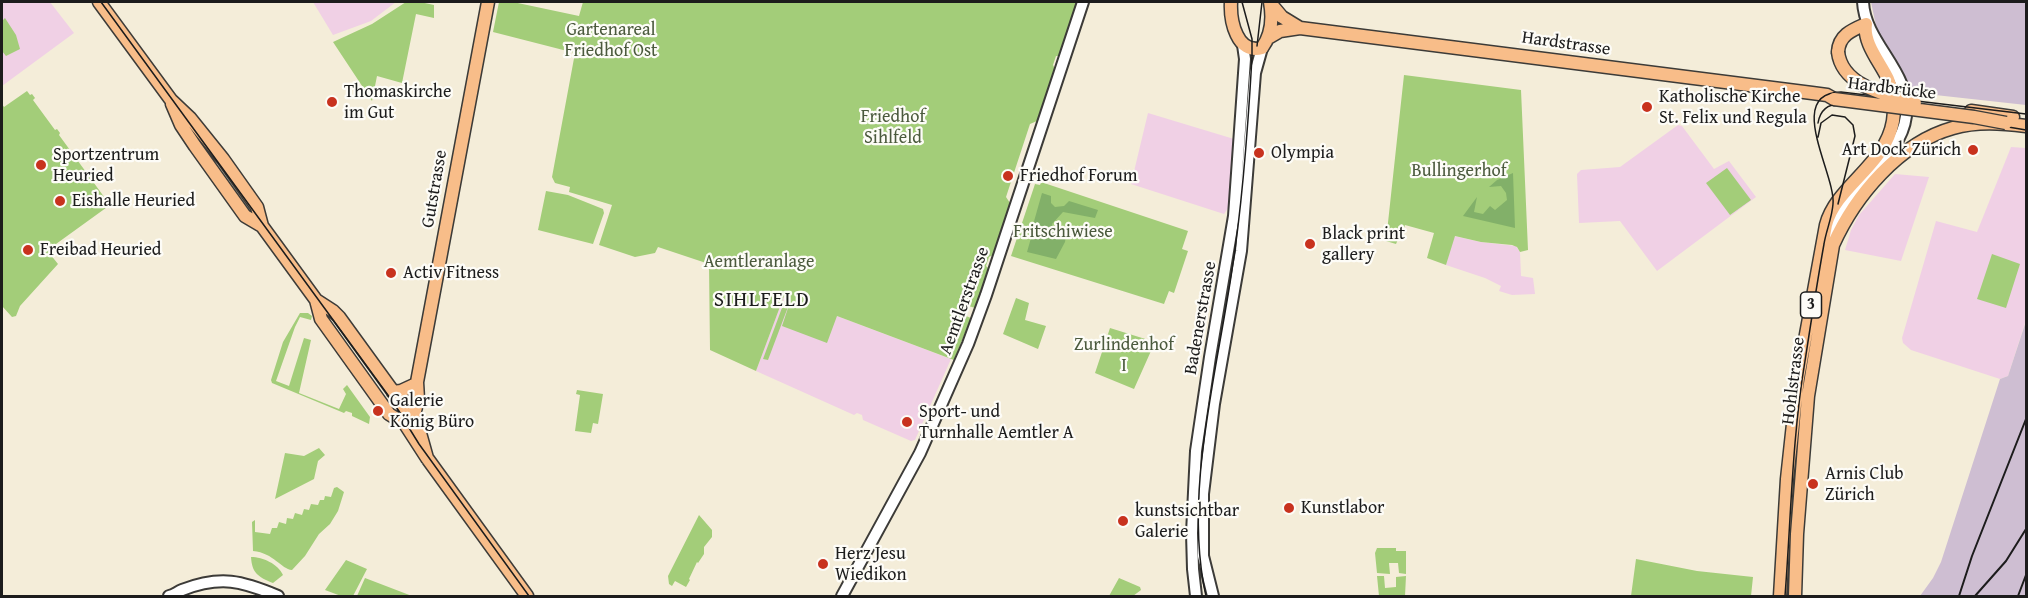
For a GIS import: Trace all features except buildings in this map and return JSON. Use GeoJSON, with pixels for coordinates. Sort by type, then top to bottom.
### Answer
{"type":"FeatureCollection","features":[{"type":"Feature","properties":{"kind":"main road"},"geometry":{"type":"LineString","coordinates":[[99,2],[171,100],[181,125],[245,216],[262,226],[316,300],[339,317],[393,392],[426,458],[527,597]]}},
{"type":"Feature","properties":{"kind":"main road","name":"Gutstrasse"},"geometry":{"type":"LineString","coordinates":[[408,418],[488,2]]}},
{"type":"Feature","properties":{"kind":"main road"},"geometry":{"type":"LineString","coordinates":[[1231,2],[1234,26],[1243,45],[1251,49],[1265,43],[1271,24],[1270,3]]}},
{"type":"Feature","properties":{"kind":"main road","name":"Hardstrasse"},"geometry":{"type":"LineString","coordinates":[[1270,3],[1282,17],[1300,27]]}},
{"type":"Feature","properties":{"kind":"main road","name":"Hardbrücke"},"geometry":{"type":"LineString","coordinates":[[1866,24],[1844,35],[1838,52],[1842,66],[1857,81],[1877,91],[1915,104]]}},
{"type":"Feature","properties":{"kind":"main road","name":"Hohlstrasse"},"geometry":{"type":"LineString","coordinates":[[1780,597],[1794,408],[1827,220],[1834,207],[1879,154],[1893,123],[1891,88],[1868,40],[1865,31],[1866,24]]}},
{"type":"Feature","properties":{"kind":"main road","name":"Hardstrasse"},"geometry":{"type":"LineString","coordinates":[[1265,43],[1280,31],[1300,27],[1832,96]]}},
{"type":"Feature","properties":{"kind":"main road","name":"Hardbrücke"},"geometry":{"type":"LineString","coordinates":[[1832,96],[2026,118]]}},
{"type":"Feature","properties":{"kind":"main road","name":"Hardbrücke"},"geometry":{"type":"LineString","coordinates":[[1832,96],[2026,126]]}},
{"type":"Feature","properties":{"kind":"main road","name":"Hardbrücke"},"geometry":{"type":"LineString","coordinates":[[1833,245],[1847,218],[1863,196],[1893,164],[1925,140],[1953,128],[1986,123],[2006,123]]}},
{"type":"Feature","properties":{"kind":"main road","name":"Hohlstrasse"},"geometry":{"type":"LineString","coordinates":[[1795,597],[1797,534],[1808,401],[1833,245]]}},
{"type":"Feature","properties":{"kind":"main road"},"geometry":{"type":"LineString","coordinates":[[316,300],[321,319],[389,414],[408,418]]}},
{"type":"Feature","properties":{"kind":"main road"},"geometry":{"type":"LineString","coordinates":[[393,392],[415,384]]}},
{"type":"Feature","properties":{"kind":"main road"},"geometry":{"type":"LineString","coordinates":[[1794,408],[1808,401]]}},
{"type":"Feature","properties":{"kind":"street","name":"Aemtlerstrasse"},"geometry":{"type":"LineString","coordinates":[[842,597],[920,453],[968,344],[1083,2]]}},
{"type":"Feature","properties":{"kind":"street","name":"Hohlstrasse"},"geometry":{"type":"LineString","coordinates":[[1833,245],[1833,234],[1838,219],[1854,194],[1891,150],[1900,134],[1906,114],[1905,95],[1900,80],[1866,24],[1863,2]]}},
{"type":"Feature","properties":{"kind":"street","name":"Badenerstrasse"},"geometry":{"type":"LineString","coordinates":[[1213,597],[1203,556],[1203,494],[1216,389],[1241,251],[1255,73],[1265,43]]}},
{"type":"Feature","properties":{"kind":"street","name":"Badenerstrasse"},"geometry":{"type":"LineString","coordinates":[[1196,597],[1192,543],[1196,451],[1209,357],[1234,216],[1245,59],[1243,45]]}},
{"type":"Feature","properties":{"kind":"street"},"geometry":{"type":"LineString","coordinates":[[172,596],[180,591],[228,581],[250,584],[278,597]]}},
{"type":"Feature","properties":{"kind":"shaded area"},"geometry":{"type":"Polygon","coordinates":[[[2,2],[50,2],[74,33],[2,86],[2,2]]]}},
{"type":"Feature","properties":{"kind":"shaded area"},"geometry":{"type":"Polygon","coordinates":[[[313,2],[396,2],[371,21],[333,35],[313,2]]]}},
{"type":"Feature","properties":{"kind":"shaded area"},"geometry":{"type":"Polygon","coordinates":[[[1871,2],[2026,2],[2026,105],[1908,92],[1876,26],[1871,2]]]}},
{"type":"Feature","properties":{"kind":"shaded area"},"geometry":{"type":"Polygon","coordinates":[[[1148,113],[1234,139],[1230,205],[1224,214],[1131,184],[1148,113]]]}},
{"type":"Feature","properties":{"kind":"shaded area"},"geometry":{"type":"Polygon","coordinates":[[[1678,125],[1682,126],[1714,169],[1729,161],[1756,197],[1657,271],[1620,221],[1579,223],[1577,174],[1581,170],[1620,167],[1678,125]]]}},
{"type":"Feature","properties":{"kind":"shaded area"},"geometry":{"type":"Polygon","coordinates":[[[2011,147],[2026,148],[2026,320],[2008,376],[2000,379],[1911,350],[1903,343],[1902,338],[1936,221],[1977,232],[2011,147]]]}},
{"type":"Feature","properties":{"kind":"shaded area"},"geometry":{"type":"Polygon","coordinates":[[[1895,174],[1929,177],[1901,261],[1845,250],[1851,230],[1859,215],[1895,174]]]}},
{"type":"Feature","properties":{"kind":"shaded area"},"geometry":{"type":"Polygon","coordinates":[[[1454,236],[1516,246],[1520,252],[1521,276],[1533,278],[1535,294],[1512,295],[1499,291],[1501,286],[1485,278],[1446,265],[1454,236]]]}},
{"type":"Feature","properties":{"kind":"shaded area"},"geometry":{"type":"Polygon","coordinates":[[[784,296],[951,359],[915,440],[911,441],[863,420],[862,415],[857,413],[854,415],[756,371],[784,296]]]}},
{"type":"Feature","properties":{"kind":"shaded area"},"geometry":{"type":"Polygon","coordinates":[[[2026,321],[2026,596],[1920,596],[1941,562],[2000,379],[2008,376],[2026,321]]]}},
{"type":"Feature","properties":{"kind":"green space"},"geometry":{"type":"Polygon","coordinates":[[[406,2],[434,5],[434,18],[416,14],[402,83],[377,76],[372,101],[333,42],[372,24],[406,2]]]}},
{"type":"Feature","properties":{"kind":"green space","name":"Friedhof Sihlfeld"},"geometry":{"type":"Polygon","coordinates":[[[499,2],[513,2],[579,16],[583,2],[1077,2],[1059,56],[1056,56],[1053,65],[1055,69],[1037,121],[1030,124],[1006,197],[1010,203],[993,255],[989,257],[986,266],[988,268],[975,308],[969,306],[966,316],[971,318],[954,360],[837,316],[827,343],[782,326],[791,299],[768,360],[763,359],[786,297],[784,296],[756,371],[710,350],[709,264],[658,247],[655,253],[635,257],[599,245],[612,205],[569,192],[570,187],[555,183],[552,177],[575,53],[493,32],[499,2]]]}},
{"type":"Feature","properties":{"kind":"green space"},"geometry":{"type":"Polygon","coordinates":[[[5,18],[16,35],[20,49],[6,56],[2,51],[2,21],[5,18]]]}},
{"type":"Feature","properties":{"kind":"green space","name":"Bullingerhof"},"geometry":{"type":"Polygon","coordinates":[[[1404,75],[1521,90],[1528,250],[1520,252],[1512,245],[1481,242],[1455,236],[1446,265],[1427,258],[1434,233],[1405,225],[1396,244],[1386,241],[1404,75]]]}},
{"type":"Feature","properties":{"kind":"green space","name":"Sportzentrum Heuried"},"geometry":{"type":"Polygon","coordinates":[[[27,91],[35,98],[33,100],[55,130],[57,129],[60,133],[59,135],[110,205],[56,244],[58,248],[50,254],[58,264],[20,306],[16,316],[12,317],[2,306],[2,104],[4,107],[27,91]]]}},
{"type":"Feature","properties":{"kind":"green space"},"geometry":{"type":"Polygon","coordinates":[[[1727,168],[1751,200],[1730,215],[1706,183],[1727,168]]]}},
{"type":"Feature","properties":{"kind":"green space","name":"Bullingerhof"},"geometry":{"type":"Polygon","coordinates":[[[1513,173],[1515,228],[1463,216],[1477,197],[1474,212],[1483,214],[1490,206],[1495,210],[1507,200],[1506,193],[1501,186],[1489,187],[1497,180],[1513,173]]]}},
{"type":"Feature","properties":{"kind":"green space","name":"Fritschiwiese"},"geometry":{"type":"Polygon","coordinates":[[[1041,182],[1188,231],[1182,249],[1188,251],[1174,293],[1169,291],[1164,304],[1011,256],[1035,184],[1040,185],[1041,182]]]}},
{"type":"Feature","properties":{"kind":"green space"},"geometry":{"type":"Polygon","coordinates":[[[546,191],[568,195],[603,209],[604,213],[593,244],[538,230],[546,191]]]}},
{"type":"Feature","properties":{"kind":"green space"},"geometry":{"type":"Polygon","coordinates":[[[1042,193],[1051,196],[1051,203],[1055,207],[1064,206],[1069,201],[1098,210],[1095,218],[1063,212],[1052,224],[1054,230],[1066,235],[1056,259],[1027,252],[1031,238],[1039,235],[1038,232],[1031,232],[1042,193]]]}},
{"type":"Feature","properties":{"kind":"green space"},"geometry":{"type":"Polygon","coordinates":[[[1992,254],[2020,264],[2006,308],[1977,299],[1992,254]]]}},
{"type":"Feature","properties":{"kind":"green space"},"geometry":{"type":"Polygon","coordinates":[[[1016,298],[1029,303],[1025,320],[1046,326],[1038,349],[1003,334],[1016,298]]]}},
{"type":"Feature","properties":{"kind":"green space"},"geometry":{"type":"Polygon","coordinates":[[[300,313],[308,313],[312,316],[311,320],[300,317],[276,381],[289,386],[304,338],[311,340],[299,393],[339,409],[346,394],[343,389],[347,385],[370,417],[369,424],[352,416],[352,413],[346,411],[344,413],[272,383],[283,342],[300,313]]]}},
{"type":"Feature","properties":{"kind":"green space","name":"Zurlindenhof I"},"geometry":{"type":"Polygon","coordinates":[[[1110,328],[1155,342],[1134,389],[1095,373],[1110,328]]]}},
{"type":"Feature","properties":{"kind":"green space"},"geometry":{"type":"Polygon","coordinates":[[[577,390],[603,394],[598,424],[593,423],[591,433],[575,431],[580,395],[576,394],[577,390]]]}},
{"type":"Feature","properties":{"kind":"green space"},"geometry":{"type":"Polygon","coordinates":[[[319,448],[325,455],[318,461],[314,479],[275,499],[285,453],[304,456],[319,448]]]}},
{"type":"Feature","properties":{"kind":"green space"},"geometry":{"type":"Polygon","coordinates":[[[337,487],[344,492],[338,511],[292,570],[260,552],[253,551],[252,522],[255,520],[255,532],[270,534],[272,528],[277,528],[279,522],[286,524],[287,518],[293,519],[295,513],[302,515],[304,509],[309,510],[311,504],[318,505],[325,496],[331,497],[334,488],[337,487]]]}},
{"type":"Feature","properties":{"kind":"green space"},"geometry":{"type":"Polygon","coordinates":[[[699,515],[712,530],[712,537],[704,547],[704,554],[697,562],[686,587],[675,581],[672,586],[669,584],[668,576],[699,515]]]}},
{"type":"Feature","properties":{"kind":"green space"},"geometry":{"type":"Polygon","coordinates":[[[1377,548],[1396,548],[1396,551],[1406,551],[1406,574],[1399,573],[1398,563],[1389,563],[1390,574],[1377,573],[1375,553],[1377,548]]]}},
{"type":"Feature","properties":{"kind":"green space"},"geometry":{"type":"Polygon","coordinates":[[[251,557],[270,562],[283,575],[273,583],[263,579],[254,571],[251,557]]]}},
{"type":"Feature","properties":{"kind":"green space"},"geometry":{"type":"Polygon","coordinates":[[[1636,559],[1697,571],[1753,577],[1751,596],[1631,596],[1636,559]]]}},
{"type":"Feature","properties":{"kind":"green space"},"geometry":{"type":"Polygon","coordinates":[[[346,560],[367,569],[353,596],[341,596],[325,590],[346,560]]]}},
{"type":"Feature","properties":{"kind":"green space"},"geometry":{"type":"Polygon","coordinates":[[[1377,576],[1384,576],[1385,588],[1396,587],[1396,577],[1406,576],[1405,596],[1379,596],[1377,576]]]}},
{"type":"Feature","properties":{"kind":"green space"},"geometry":{"type":"Polygon","coordinates":[[[365,578],[412,596],[357,596],[365,578]]]}},
{"type":"Feature","properties":{"kind":"green space"},"geometry":{"type":"Polygon","coordinates":[[[1119,578],[1140,587],[1141,590],[1133,596],[1109,596],[1119,578]]]}},
{"type":"Feature","properties":{"kind":"tram line"},"geometry":{"type":"LineString","coordinates":[[101,2],[393,402],[419,444],[529,596]]}},
{"type":"Feature","properties":{"kind":"tram line"},"geometry":{"type":"LineString","coordinates":[[1206,596],[1200,557],[1198,517],[1200,476],[1211,392],[1236,244],[1245,164],[1252,57],[1252,39],[1242,2]]}},
{"type":"Feature","properties":{"kind":"tram line"},"geometry":{"type":"LineString","coordinates":[[1257,46],[1262,2]]}},
{"type":"Feature","properties":{"kind":"tram line"},"geometry":{"type":"LineString","coordinates":[[1785,596],[1801,390],[1821,259],[1833,204],[1832,191],[1817,138],[1814,120],[1816,106],[1824,96],[1841,92],[2026,114]]}},
{"type":"Feature","properties":{"kind":"tram line"},"geometry":{"type":"LineString","coordinates":[[1818,123],[1825,109],[1831,105],[1840,104],[1961,119],[2026,130]]}},
{"type":"Feature","properties":{"kind":"tram line"},"geometry":{"type":"LineString","coordinates":[[1818,137],[1821,123],[1832,115],[1845,117],[1853,125],[1855,136],[1838,204]]}},
{"type":"Feature","properties":{"kind":"railway"},"geometry":{"type":"LineString","coordinates":[[1959,596],[1972,556],[2026,419]]}},
{"type":"Feature","properties":{"kind":"railway"},"geometry":{"type":"LineString","coordinates":[[1975,596],[2006,561],[2026,529]]}},
{"type":"Feature","properties":{"kind":"railway"},"geometry":{"type":"LineString","coordinates":[[2018,596],[2026,575]]}},
{"type":"Feature","properties":{"kind":"place","name":"Thomaskirche im Gut"},"geometry":{"type":"Point","coordinates":[332,102]}},
{"type":"Feature","properties":{"kind":"place","name":"Katholische Kirche St. Felix und Regula"},"geometry":{"type":"Point","coordinates":[1647,107]}},
{"type":"Feature","properties":{"kind":"place","name":"Art Dock Zürich"},"geometry":{"type":"Point","coordinates":[1973,150]}},
{"type":"Feature","properties":{"kind":"place","name":"Olympia"},"geometry":{"type":"Point","coordinates":[1259,153]}},
{"type":"Feature","properties":{"kind":"place","name":"Sportzentrum Heuried"},"geometry":{"type":"Point","coordinates":[41,165]}},
{"type":"Feature","properties":{"kind":"place","name":"Friedhof Forum"},"geometry":{"type":"Point","coordinates":[1008,176]}},
{"type":"Feature","properties":{"kind":"place","name":"Eishalle Heuried"},"geometry":{"type":"Point","coordinates":[60,201]}},
{"type":"Feature","properties":{"kind":"place","name":"Black print gallery"},"geometry":{"type":"Point","coordinates":[1310,244]}},
{"type":"Feature","properties":{"kind":"place","name":"Freibad Heuried"},"geometry":{"type":"Point","coordinates":[28,250]}},
{"type":"Feature","properties":{"kind":"place","name":"Activ Fitness"},"geometry":{"type":"Point","coordinates":[391,273]}},
{"type":"Feature","properties":{"kind":"place","name":"Galerie König Büro"},"geometry":{"type":"Point","coordinates":[378,411]}},
{"type":"Feature","properties":{"kind":"place","name":"Sport- und Turnhalle Aemtler A"},"geometry":{"type":"Point","coordinates":[907,422]}},
{"type":"Feature","properties":{"kind":"place","name":"Arnis Club Zürich"},"geometry":{"type":"Point","coordinates":[1813,484]}},
{"type":"Feature","properties":{"kind":"place","name":"Kunstlabor"},"geometry":{"type":"Point","coordinates":[1289,508]}},
{"type":"Feature","properties":{"kind":"place","name":"kunstsichtbar Galerie"},"geometry":{"type":"Point","coordinates":[1123,521]}},
{"type":"Feature","properties":{"kind":"place","name":"Herz Jesu Wiedikon"},"geometry":{"type":"Point","coordinates":[823,564]}},
{"type":"Feature","properties":{"kind":"district","name":"SIHLFELD"},"geometry":{"type":"Point","coordinates":[762,301]}},
{"type":"Feature","properties":{"kind":"park label","name":"Gartenareal Friedhof Ost"},"geometry":{"type":"Point","coordinates":[611,40]}},
{"type":"Feature","properties":{"kind":"park label","name":"Aemtleranlage"},"geometry":{"type":"Point","coordinates":[759,262]}}]}
